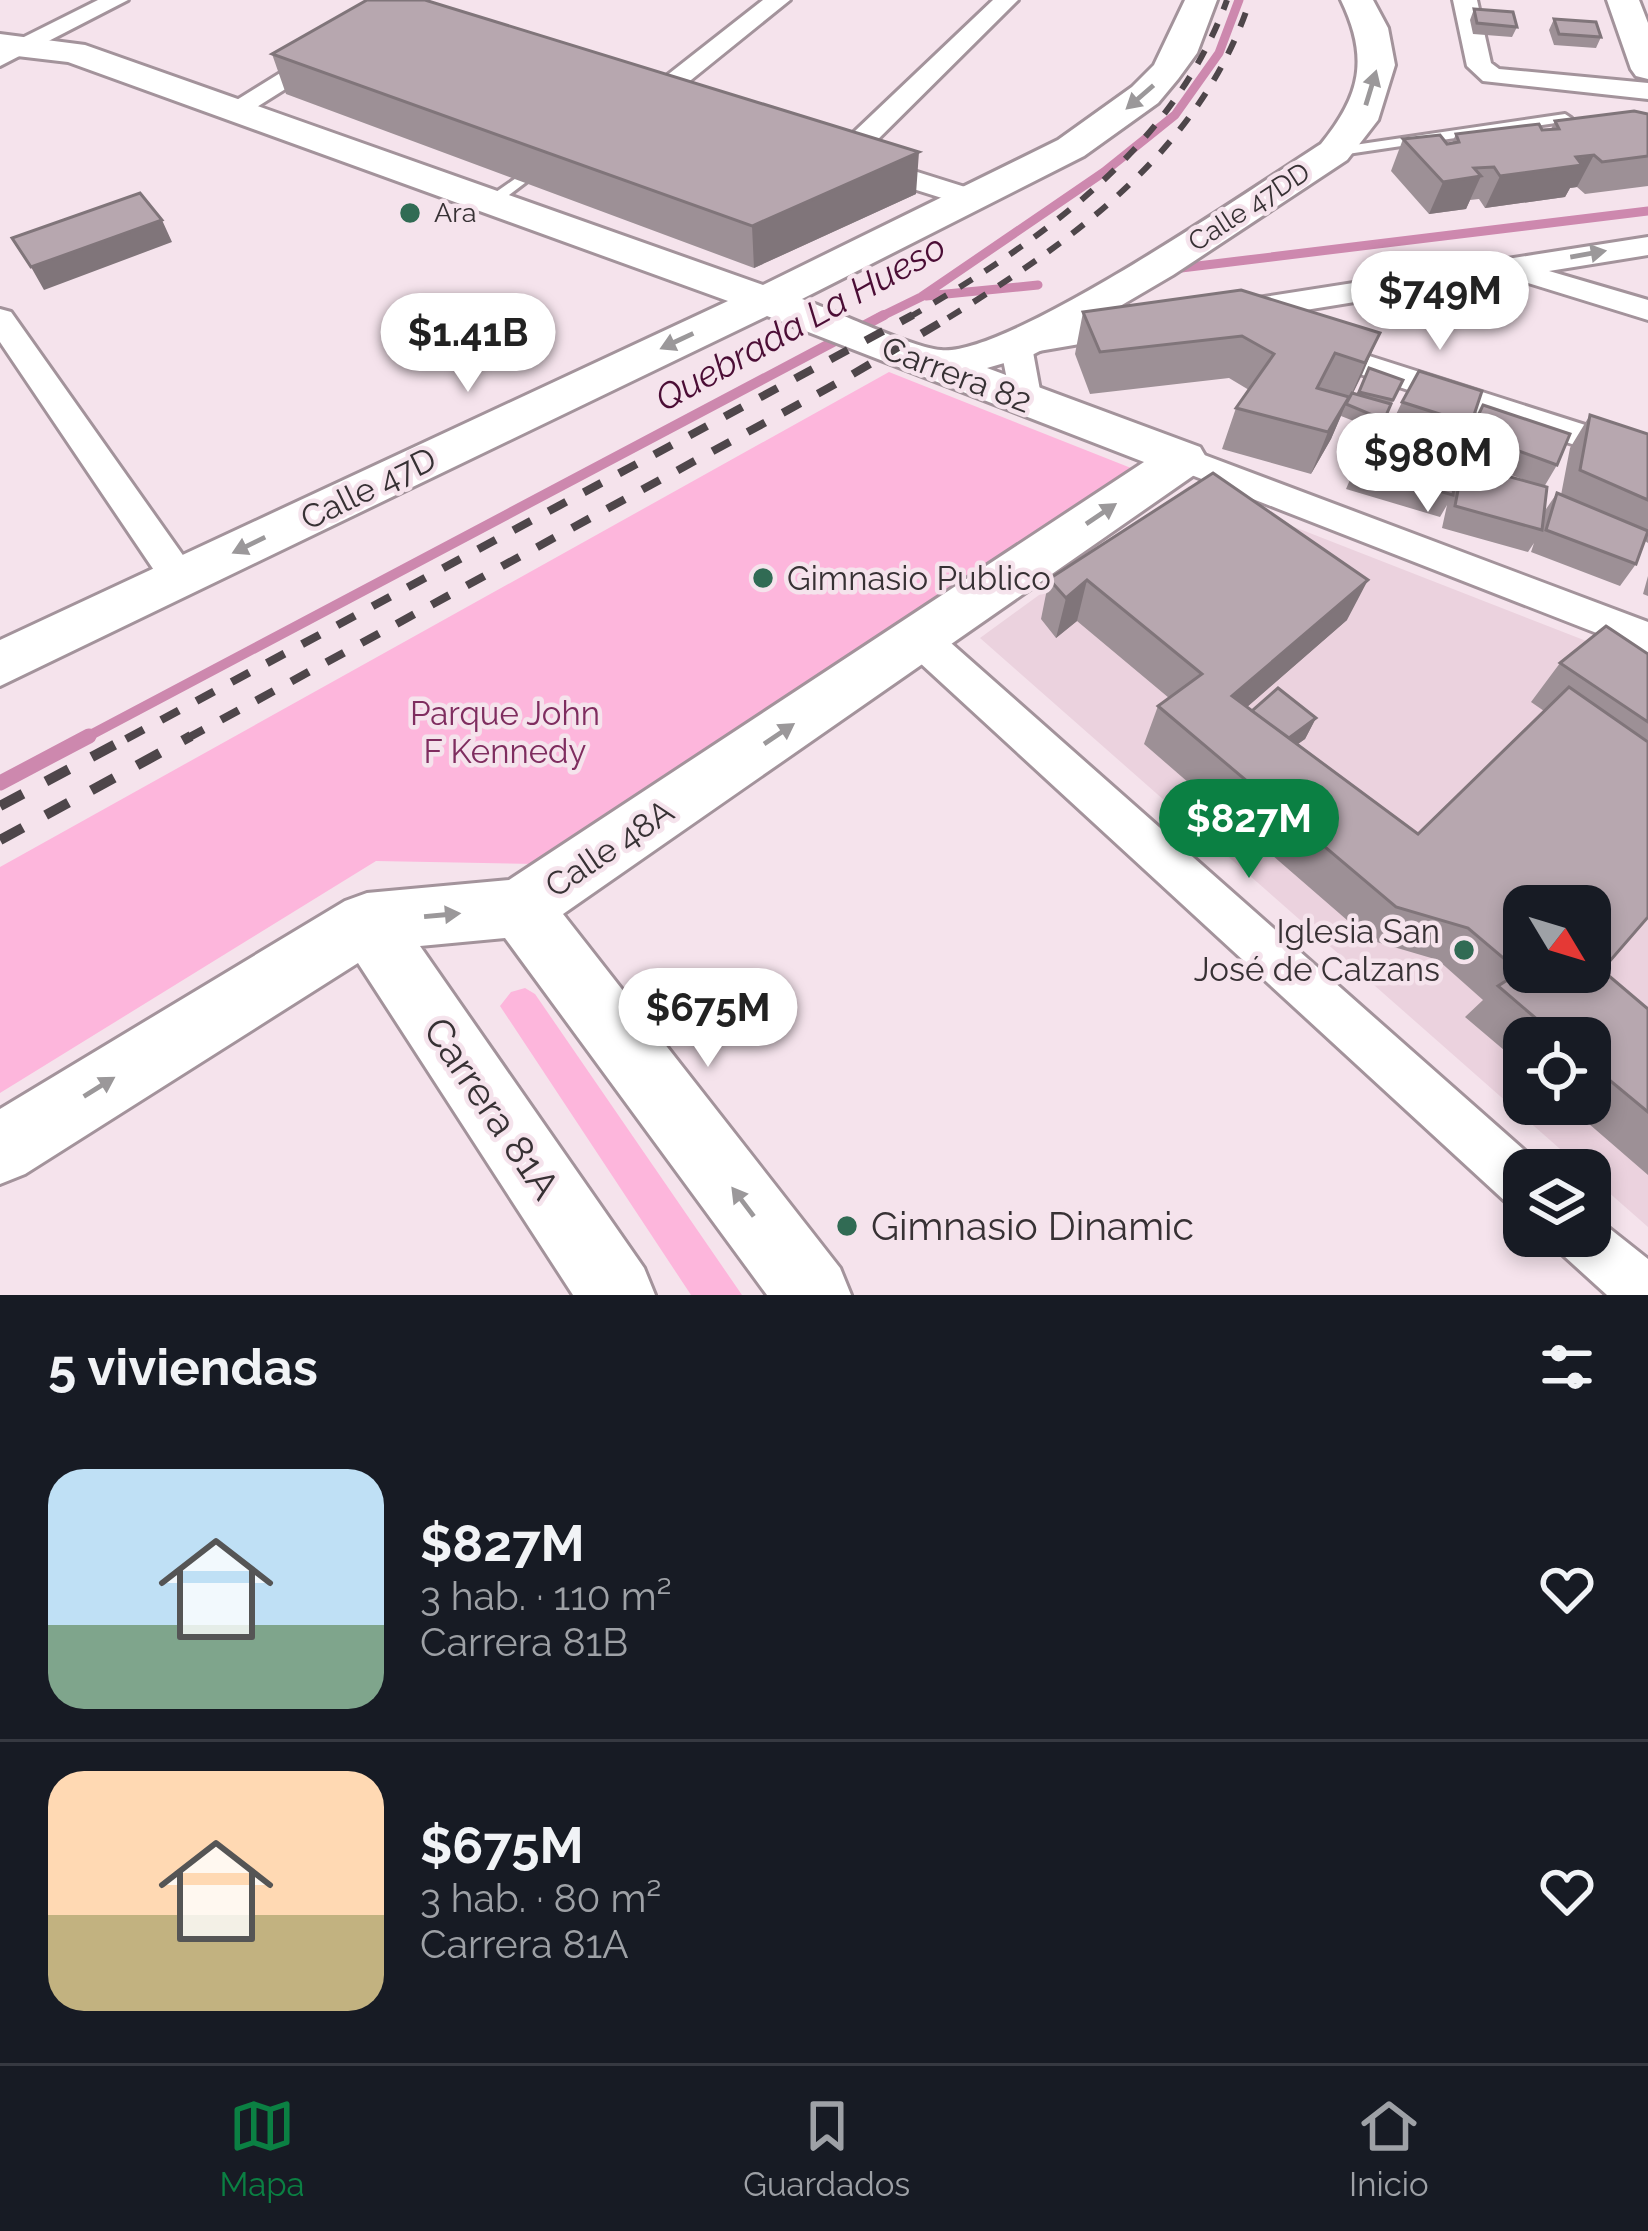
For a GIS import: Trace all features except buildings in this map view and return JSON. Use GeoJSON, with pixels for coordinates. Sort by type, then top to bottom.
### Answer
{"type":"FeatureCollection","features":[{"type":"Feature","properties":{"kind":"street"},"geometry":{"type":"LineString","coordinates":[[55,41],[116,0]]}},
{"type":"Feature","properties":{"kind":"street"},"geometry":{"type":"LineString","coordinates":[[359,0],[406,6],[440,26]]}},
{"type":"Feature","properties":{"kind":"street"},"geometry":{"type":"LineString","coordinates":[[698,110],[645,92],[778,0]]}},
{"type":"Feature","properties":{"kind":"street"},"geometry":{"type":"LineString","coordinates":[[971,198],[834,154],[1006,0]]}},
{"type":"Feature","properties":{"kind":"street","name":"Calle 47D"},"geometry":{"type":"LineString","coordinates":[[0,664],[766,299],[1071,148],[1145,95],[1180,53],[1201,0]]}},
{"type":"Feature","properties":{"kind":"street","name":"Calle 47DD"},"geometry":{"type":"LineString","coordinates":[[921,360],[1016,345],[1158,266],[1334,152],[1360,120],[1378,65],[1371,28],[1357,0]]}},
{"type":"Feature","properties":{"kind":"street"},"geometry":{"type":"LineString","coordinates":[[1465,0],[1484,72],[1502,79],[1648,91]]}},
{"type":"Feature","properties":{"kind":"street"},"geometry":{"type":"LineString","coordinates":[[1623,0],[1648,69]]}},
{"type":"Feature","properties":{"kind":"street"},"geometry":{"type":"LineString","coordinates":[[232,111],[406,6]]}},
{"type":"Feature","properties":{"kind":"street","name":"Carrera 82"},"geometry":{"type":"LineString","coordinates":[[0,12],[55,41],[232,111],[766,299],[1648,638]]}},
{"type":"Feature","properties":{"kind":"street","name":"Carrera 82"},"geometry":{"type":"LineString","coordinates":[[6,51],[55,41]]}},
{"type":"Feature","properties":{"kind":"street"},"geometry":{"type":"LineString","coordinates":[[1648,246],[1202,316],[1648,457]]}},
{"type":"Feature","properties":{"kind":"street"},"geometry":{"type":"LineString","coordinates":[[1506,268],[1648,310]]}},
{"type":"Feature","properties":{"kind":"street"},"geometry":{"type":"LineString","coordinates":[[0,319],[179,578]]}},
{"type":"Feature","properties":{"kind":"street"},"geometry":{"type":"LineString","coordinates":[[1025,401],[1016,345],[1155,322]]}},
{"type":"Feature","properties":{"kind":"street","name":"Calle 48A"},"geometry":{"type":"LineString","coordinates":[[0,1149],[367,922],[520,908],[1183,459]]}},
{"type":"Feature","properties":{"kind":"street"},"geometry":{"type":"LineString","coordinates":[[920,639],[1503,1165]]}},
{"type":"Feature","properties":{"kind":"street"},"geometry":{"type":"LineString","coordinates":[[520,908],[814,1295]]}},
{"type":"Feature","properties":{"kind":"street","name":"Carrera 81A"},"geometry":{"type":"LineString","coordinates":[[367,922],[617,1295]]}},
{"type":"Feature","properties":{"kind":"street"},"geometry":{"type":"LineString","coordinates":[[1605,1257],[1647,1295]]}},
{"type":"Feature","properties":{"kind":"lane"},"geometry":{"type":"LineString","coordinates":[[1334,152],[1565,118]]}},
{"type":"Feature","properties":{"kind":"lane"},"geometry":{"type":"LineString","coordinates":[[491,202],[552,160]]}},
{"type":"Feature","properties":{"kind":"shaded area"},"geometry":{"type":"Polygon","coordinates":[[[1189,486],[1648,665],[1648,1227],[1611,1194],[1611,1149],[1560,1149],[1533,1125],[1611,1125],[1611,1017],[1503,1017],[1503,1099],[980,638],[1189,486]]]}},
{"type":"Feature","properties":{"kind":"green space","name":"Parque John F Kennedy"},"geometry":{"type":"Polygon","coordinates":[[[889,372],[1131,468],[537,864],[376,861],[0,1093],[0,867],[889,372]]]}},
{"type":"Feature","properties":{"kind":"green space"},"geometry":{"type":"Polygon","coordinates":[[[525,988],[535,994],[742,1295],[691,1295],[500,1006],[511,992],[525,988]]]}},
{"type":"Feature","properties":{"kind":"waterway","name":"Quebrada La Hueso"},"geometry":{"type":"LineString","coordinates":[[882,316],[921,297],[1104,172],[1175,115],[1219,53],[1239,0]]}},
{"type":"Feature","properties":{"kind":"waterway"},"geometry":{"type":"LineString","coordinates":[[1173,269],[1648,211]]}},
{"type":"Feature","properties":{"kind":"waterway"},"geometry":{"type":"LineString","coordinates":[[926,296],[1038,285]]}},
{"type":"Feature","properties":{"kind":"waterway","name":"Quebrada La Hueso"},"geometry":{"type":"LineString","coordinates":[[83,739],[882,316]]}},
{"type":"Feature","properties":{"kind":"waterway","name":"Quebrada La Hueso"},"geometry":{"type":"LineString","coordinates":[[878,318],[882,316]]}},
{"type":"Feature","properties":{"kind":"waterway","name":"Quebrada La Hueso"},"geometry":{"type":"LineString","coordinates":[[0,783],[89,736]]}},
{"type":"Feature","properties":{"kind":"railway"},"geometry":{"type":"LineString","coordinates":[[908,318],[1053,223],[1138,146],[1203,53],[1227,0]]}},
{"type":"Feature","properties":{"kind":"railway"},"geometry":{"type":"LineString","coordinates":[[950,317],[1087,222],[1167,145],[1201,101],[1250,0]]}},
{"type":"Feature","properties":{"kind":"railway"},"geometry":{"type":"LineString","coordinates":[[126,739],[913,315]]}},
{"type":"Feature","properties":{"kind":"railway"},"geometry":{"type":"LineString","coordinates":[[950,317],[953,315]]}},
{"type":"Feature","properties":{"kind":"railway"},"geometry":{"type":"LineString","coordinates":[[186,739],[950,317]]}},
{"type":"Feature","properties":{"kind":"railway"},"geometry":{"type":"LineString","coordinates":[[0,806],[131,736]]}},
{"type":"Feature","properties":{"kind":"railway"},"geometry":{"type":"LineString","coordinates":[[0,840],[191,736]]}},
{"type":"Feature","properties":{"kind":"place","name":"Ara"},"geometry":{"type":"Point","coordinates":[410,213]}},
{"type":"Feature","properties":{"kind":"place","name":"Gimnasio Publico"},"geometry":{"type":"Point","coordinates":[763,578]}},
{"type":"Feature","properties":{"kind":"place","name":"Iglesia San José de Calzans"},"geometry":{"type":"Point","coordinates":[1464,950]}},
{"type":"Feature","properties":{"kind":"place","name":"Gimnasio Dinamic"},"geometry":{"type":"Point","coordinates":[847,1226]}}]}
